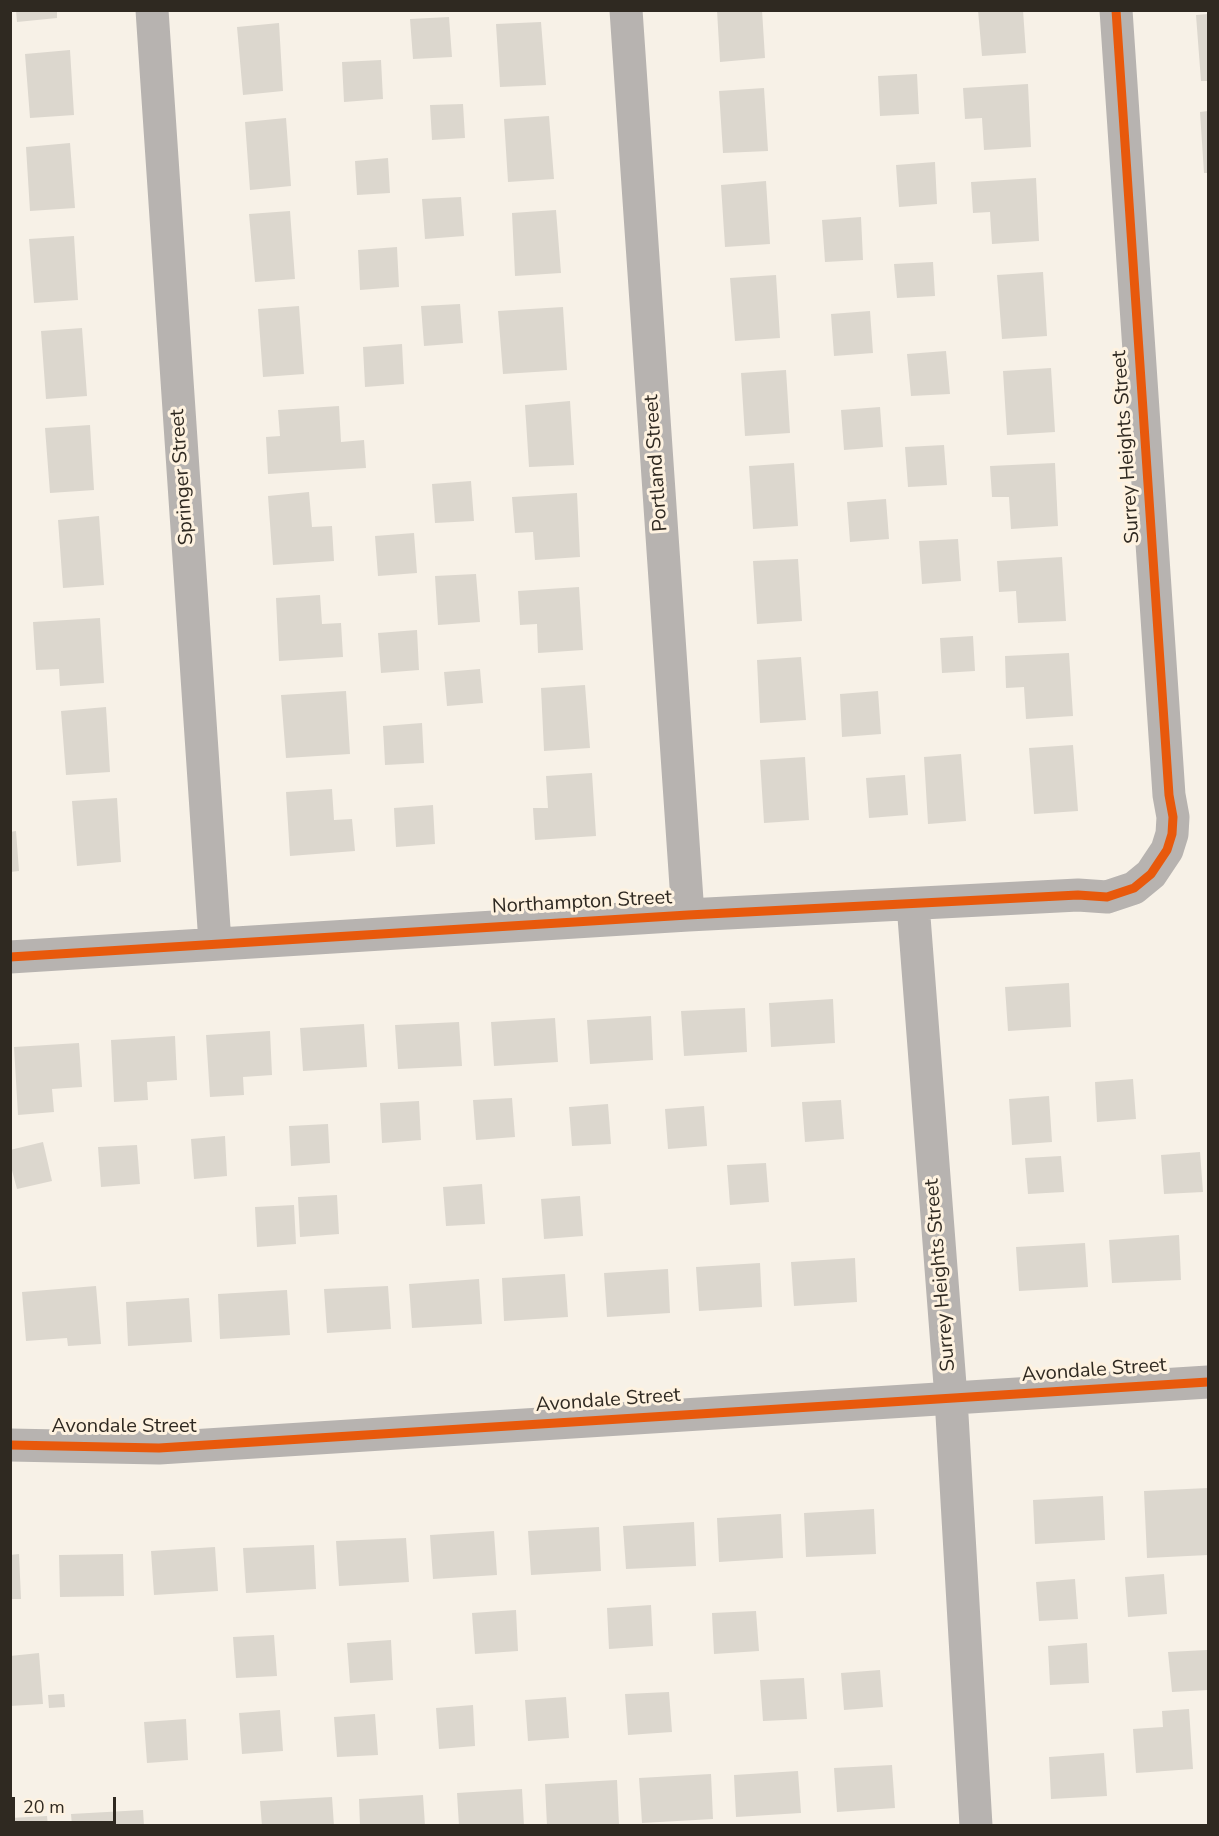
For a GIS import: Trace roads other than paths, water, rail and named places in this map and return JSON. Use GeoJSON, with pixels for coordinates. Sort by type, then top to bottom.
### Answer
{"type":"FeatureCollection","features":[{"type":"Feature","properties":{"kind":"street","name":"Springer Street"},"geometry":{"type":"LineString","coordinates":[[152,10],[215,943]]}},
{"type":"Feature","properties":{"kind":"street","name":"Portland Street"},"geometry":{"type":"LineString","coordinates":[[626,10],[688,915]]}},
{"type":"Feature","properties":{"kind":"street","name":"Surrey Heights Street"},"geometry":{"type":"LineString","coordinates":[[1116,10],[1168,795],[1173,817],[1172,834],[1167,850],[1151,874]]}},
{"type":"Feature","properties":{"kind":"street","name":"Northampton Street"},"geometry":{"type":"LineString","coordinates":[[10,957],[688,915],[1078,895],[1107,897],[1134,888],[1151,874]]}},
{"type":"Feature","properties":{"kind":"street","name":"Surrey Heights Street"},"geometry":{"type":"LineString","coordinates":[[913,904],[951,1398],[976,1826]]}},
{"type":"Feature","properties":{"kind":"street","name":"Avondale Street"},"geometry":{"type":"LineString","coordinates":[[10,1445],[159,1448],[1209,1382]]}}]}
